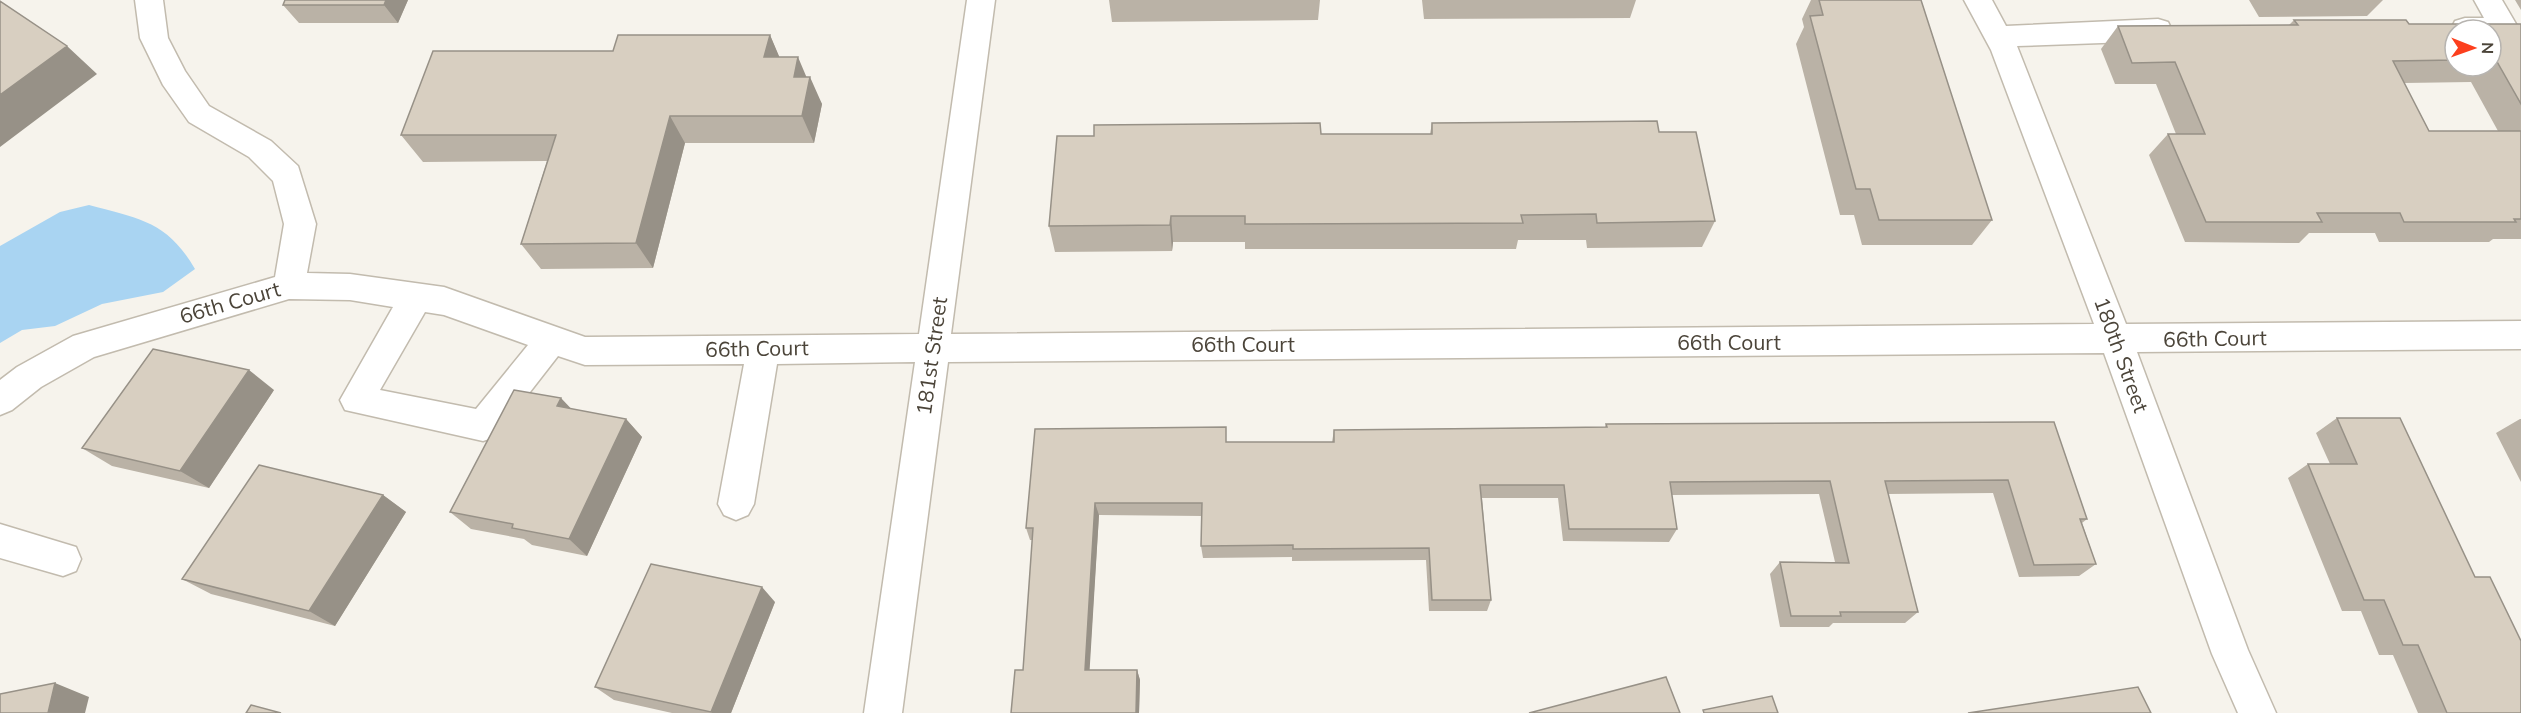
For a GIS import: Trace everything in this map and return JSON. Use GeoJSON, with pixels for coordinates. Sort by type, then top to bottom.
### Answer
{"type":"FeatureCollection","features":[{"type":"Feature","properties":{"kind":"street"},"geometry":{"type":"LineString","coordinates":[[150,0],[154,38],[173,77],[199,114],[260,149],[286,175],[300,224],[289,286]]}},
{"type":"Feature","properties":{"kind":"street","name":"181st Street"},"geometry":{"type":"LineString","coordinates":[[883,713],[981,0]]}},
{"type":"Feature","properties":{"kind":"street","name":"180th Street"},"geometry":{"type":"LineString","coordinates":[[1978,0],[2006,50],[2116,340],[2231,654],[2258,713]]}},
{"type":"Feature","properties":{"kind":"street"},"geometry":{"type":"LineString","coordinates":[[2437,30],[2505,29],[2488,0]]}},
{"type":"Feature","properties":{"kind":"street"},"geometry":{"type":"LineString","coordinates":[[1998,37],[2073,32],[2189,30]]}},
{"type":"Feature","properties":{"kind":"street","name":"66th Court"},"geometry":{"type":"LineString","coordinates":[[0,400],[29,377],[85,346],[289,286],[350,287],[444,301],[585,351],[2521,335]]}},
{"type":"Feature","properties":{"kind":"street"},"geometry":{"type":"LineString","coordinates":[[416,297],[357,400],[483,426],[552,339]]}},
{"type":"Feature","properties":{"kind":"street"},"geometry":{"type":"LineString","coordinates":[[736,504],[763,349]]}},
{"type":"Feature","properties":{"kind":"street"},"geometry":{"type":"LineString","coordinates":[[0,541],[63,559]]}},
{"type":"Feature","properties":{"kind":"water"},"geometry":{"type":"Polygon","coordinates":[[[89,205],[138,219],[163,231],[174,241],[195,269],[163,292],[102,304],[55,326],[22,330],[0,343],[0,246],[60,212],[89,205]]]}},
{"type":"Feature","properties":{"kind":"building"},"geometry":{"type":"Polygon","coordinates":[[[285,0],[386,0],[384,5],[283,5],[285,0]]]}},
{"type":"Feature","properties":{"kind":"building"},"geometry":{"type":"Polygon","coordinates":[[[1819,0],[1921,0],[1992,220],[1879,220],[1870,189],[1856,189],[1810,16],[1823,15],[1819,0]]]}},
{"type":"Feature","properties":{"kind":"building"},"geometry":{"type":"Polygon","coordinates":[[[0,1],[67,46],[0,95],[0,1]]]}},
{"type":"Feature","properties":{"kind":"building"},"geometry":{"type":"Polygon","coordinates":[[[2294,20],[2406,20],[2409,24],[2443,24],[2443,60],[2393,61],[2429,131],[2521,131],[2521,219],[2514,219],[2516,222],[2404,222],[2400,213],[2317,213],[2322,222],[2206,222],[2168,134],[2205,134],[2175,62],[2132,63],[2118,26],[2298,25],[2294,20]]]}},
{"type":"Feature","properties":{"kind":"building"},"geometry":{"type":"Polygon","coordinates":[[[2503,24],[2521,24],[2521,104],[2503,72],[2503,24]]]}},
{"type":"Feature","properties":{"kind":"building"},"geometry":{"type":"Polygon","coordinates":[[[618,35],[770,35],[764,57],[798,57],[794,77],[810,77],[802,116],[670,116],[636,243],[521,244],[556,135],[401,135],[433,51],[613,51],[618,35]]]}},
{"type":"Feature","properties":{"kind":"building"},"geometry":{"type":"Polygon","coordinates":[[[1657,121],[1659,132],[1696,132],[1715,221],[1597,223],[1596,214],[1521,215],[1523,223],[1245,224],[1245,216],[1171,216],[1170,225],[1049,226],[1057,136],[1094,136],[1094,125],[1320,123],[1321,134],[1432,134],[1432,123],[1657,121]]]}},
{"type":"Feature","properties":{"kind":"building"},"geometry":{"type":"Polygon","coordinates":[[[153,349],[249,370],[180,471],[82,448],[153,349]]]}},
{"type":"Feature","properties":{"kind":"building"},"geometry":{"type":"Polygon","coordinates":[[[514,390],[561,398],[557,406],[626,419],[569,539],[512,528],[513,524],[450,512],[514,390]]]}},
{"type":"Feature","properties":{"kind":"building"},"geometry":{"type":"Polygon","coordinates":[[[2337,418],[2400,418],[2475,577],[2490,577],[2521,641],[2521,713],[2447,713],[2418,645],[2403,645],[2384,600],[2364,600],[2308,464],[2357,464],[2337,418]]]}},
{"type":"Feature","properties":{"kind":"building"},"geometry":{"type":"Polygon","coordinates":[[[2054,422],[2087,519],[2080,519],[2096,564],[2034,565],[2008,480],[1885,481],[1918,612],[1840,612],[1841,616],[1791,616],[1780,562],[1849,563],[1830,481],[1670,482],[1677,529],[1569,529],[1564,485],[1480,485],[1491,600],[1432,600],[1429,548],[1293,549],[1293,545],[1201,546],[1202,503],[1095,503],[1085,670],[1137,670],[1136,713],[1011,713],[1015,670],[1023,670],[1033,528],[1026,528],[1035,429],[1226,427],[1226,442],[1334,442],[1334,430],[1607,427],[1606,424],[2054,422]]]}},
{"type":"Feature","properties":{"kind":"building"},"geometry":{"type":"Polygon","coordinates":[[[259,465],[383,495],[309,611],[182,579],[259,465]]]}},
{"type":"Feature","properties":{"kind":"building"},"geometry":{"type":"Polygon","coordinates":[[[651,564],[762,587],[711,712],[595,687],[651,564]]]}},
{"type":"Feature","properties":{"kind":"building"},"geometry":{"type":"Polygon","coordinates":[[[1666,677],[1680,713],[1529,713],[1666,677]]]}},
{"type":"Feature","properties":{"kind":"building"},"geometry":{"type":"Polygon","coordinates":[[[55,683],[48,713],[0,713],[0,694],[55,683]]]}},
{"type":"Feature","properties":{"kind":"building"},"geometry":{"type":"Polygon","coordinates":[[[2138,687],[2151,713],[1968,713],[2138,687]]]}},
{"type":"Feature","properties":{"kind":"building"},"geometry":{"type":"Polygon","coordinates":[[[1772,696],[1778,713],[1704,713],[1703,710],[1772,696]]]}},
{"type":"Feature","properties":{"kind":"building"},"geometry":{"type":"Polygon","coordinates":[[[251,705],[281,713],[246,713],[251,705]]]}}]}
